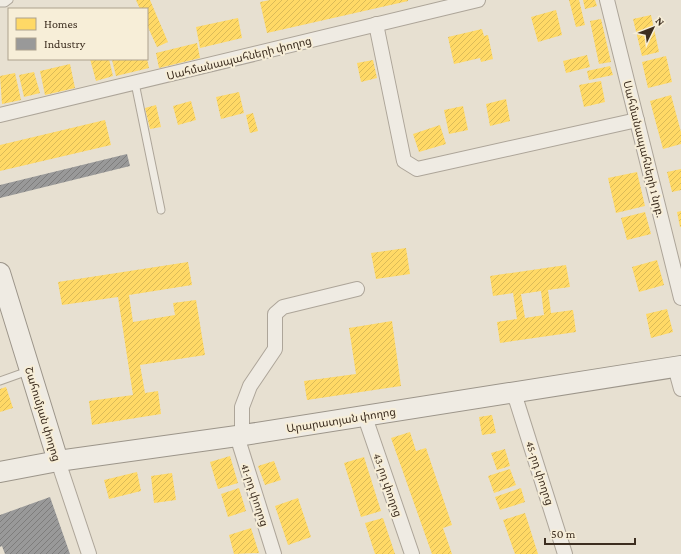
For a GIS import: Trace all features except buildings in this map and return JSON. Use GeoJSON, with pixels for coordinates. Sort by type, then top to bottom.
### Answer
{"type":"FeatureCollection","features":[{"type":"Feature","properties":{"kind":"main road","name":"Շահումյան փողոց"},"geometry":{"type":"LineString","coordinates":[[1,281],[58,461]]}},
{"type":"Feature","properties":{"kind":"main road","name":"Արարատյան փողոց"},"geometry":{"type":"LineString","coordinates":[[0,472],[58,461],[239,436],[678,367]]}},
{"type":"Feature","properties":{"kind":"street","name":"Սահմանապահների փողոց"},"geometry":{"type":"LineString","coordinates":[[0,115],[478,0]]}},
{"type":"Feature","properties":{"kind":"street","name":"Սահմանապահների 1 նրբ."},"geometry":{"type":"LineString","coordinates":[[607,0],[681,298]]}},
{"type":"Feature","properties":{"kind":"street"},"geometry":{"type":"LineString","coordinates":[[376,24],[404,160],[417,169],[637,120]]}},
{"type":"Feature","properties":{"kind":"street","name":"41-րդ փողոց"},"geometry":{"type":"LineString","coordinates":[[274,554],[239,436],[242,408],[250,386],[275,349],[276,314],[278,310],[283,307],[356,289]]}},
{"type":"Feature","properties":{"kind":"street"},"geometry":{"type":"LineString","coordinates":[[678,367],[681,390]]}},
{"type":"Feature","properties":{"kind":"street","name":"45-րդ փողոց"},"geometry":{"type":"LineString","coordinates":[[514,393],[565,554]]}},
{"type":"Feature","properties":{"kind":"street","name":"43-րդ փողոց"},"geometry":{"type":"LineString","coordinates":[[365,416],[412,554]]}},
{"type":"Feature","properties":{"kind":"street","name":"Շահումյան փողոց"},"geometry":{"type":"LineString","coordinates":[[58,461],[89,554]]}},
{"type":"Feature","properties":{"kind":"lane"},"geometry":{"type":"LineString","coordinates":[[0,3],[5,3],[9,0]]}},
{"type":"Feature","properties":{"kind":"lane"},"geometry":{"type":"LineString","coordinates":[[136,82],[161,210]]}},
{"type":"Feature","properties":{"kind":"lane"},"geometry":{"type":"LineString","coordinates":[[0,381],[30,370]]}}]}
